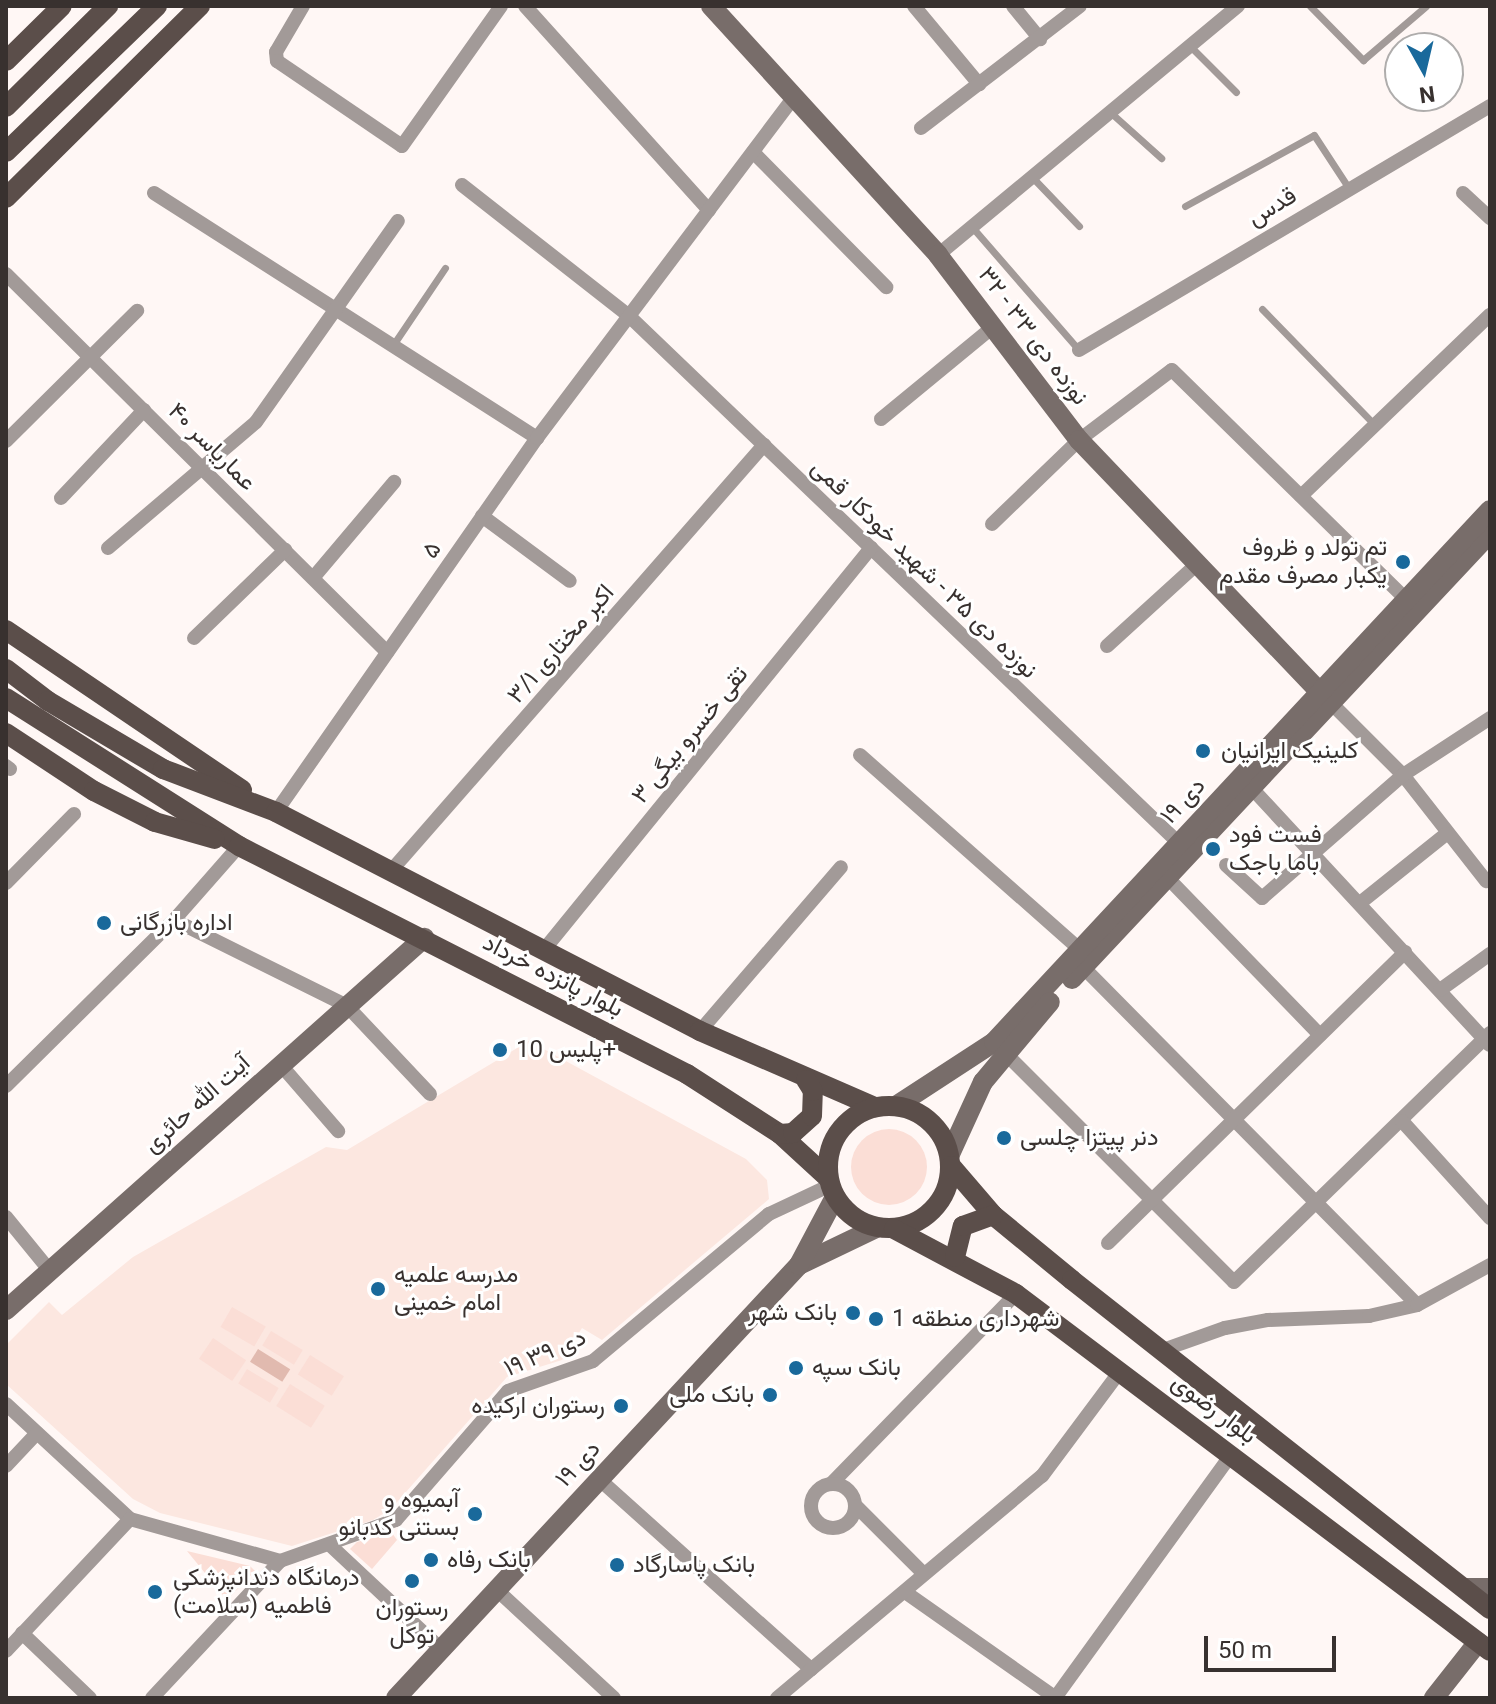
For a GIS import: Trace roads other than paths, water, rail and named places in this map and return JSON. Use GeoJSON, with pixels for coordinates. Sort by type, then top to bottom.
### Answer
{"type":"FeatureCollection","features":[{"type":"Feature","properties":{"kind":"main road"},"geometry":{"type":"LineString","coordinates":[[6,61],[62,6]]}},
{"type":"Feature","properties":{"kind":"main road"},"geometry":{"type":"LineString","coordinates":[[6,107],[108,6]]}},
{"type":"Feature","properties":{"kind":"main road"},"geometry":{"type":"LineString","coordinates":[[6,152],[157,6]]}},
{"type":"Feature","properties":{"kind":"main road"},"geometry":{"type":"LineString","coordinates":[[6,198],[200,6]]}},
{"type":"Feature","properties":{"kind":"main road","name":"۳۲ - نوزده دی ۳۳"},"geometry":{"type":"LineString","coordinates":[[711,6],[792,100],[938,255],[1079,440],[1325,697]]}},
{"type":"Feature","properties":{"kind":"main road","name":"۱۹ دی"},"geometry":{"type":"LineString","coordinates":[[885,1106],[994,1042],[1081,958],[1412,605],[1484,537],[1490,510]]}},
{"type":"Feature","properties":{"kind":"main road","name":"بلوار پانزده خرداد"},"geometry":{"type":"LineString","coordinates":[[6,630],[65,675],[276,812],[700,1031],[806,1080],[885,1106]]}},
{"type":"Feature","properties":{"kind":"main road","name":"بلوار پانزده خرداد"},"geometry":{"type":"LineString","coordinates":[[6,669],[91,728],[163,769],[276,812]]}},
{"type":"Feature","properties":{"kind":"main road","name":"بلوار پانزده خرداد"},"geometry":{"type":"LineString","coordinates":[[6,698],[239,846],[687,1074],[780,1134],[831,1187]]}},
{"type":"Feature","properties":{"kind":"main road","name":"بلوار پانزده خرداد"},"geometry":{"type":"LineString","coordinates":[[6,733],[94,791],[155,822],[239,846]]}},
{"type":"Feature","properties":{"kind":"main road","name":"آیت الله حائری"},"geometry":{"type":"LineString","coordinates":[[6,1310],[424,938]]}},
{"type":"Feature","properties":{"kind":"main road","name":"۱۹ دی"},"geometry":{"type":"LineString","coordinates":[[950,1160],[983,1082],[1081,958]]}},
{"type":"Feature","properties":{"kind":"main road"},"geometry":{"type":"LineString","coordinates":[[780,1134],[793,1133],[812,1116],[815,1103],[806,1080]]}},
{"type":"Feature","properties":{"kind":"main road"},"geometry":{"type":"LineString","coordinates":[[885,1106],[920,1114],[939,1131],[950,1160],[947,1189],[935,1209],[916,1223],[885,1228],[799,1265],[831,1187],[833,1141],[843,1126],[885,1106]]}},
{"type":"Feature","properties":{"kind":"main road","name":"بلوار رضوی"},"geometry":{"type":"LineString","coordinates":[[950,1160],[993,1215],[1160,1351],[1490,1609]]}},
{"type":"Feature","properties":{"kind":"main road"},"geometry":{"type":"LineString","coordinates":[[831,1187],[860,1222],[885,1228]]}},
{"type":"Feature","properties":{"kind":"main road"},"geometry":{"type":"LineString","coordinates":[[955,1257],[963,1226],[993,1215]]}},
{"type":"Feature","properties":{"kind":"main road","name":"بلوار رضوی"},"geometry":{"type":"LineString","coordinates":[[885,1228],[955,1257],[1016,1294],[1484,1646]]}},
{"type":"Feature","properties":{"kind":"main road","name":"۱۹ دی"},"geometry":{"type":"LineString","coordinates":[[396,1698],[799,1265]]}},
{"type":"Feature","properties":{"kind":"main road"},"geometry":{"type":"LineString","coordinates":[[1464,1588],[1490,1588]]}},
{"type":"Feature","properties":{"kind":"main road"},"geometry":{"type":"LineString","coordinates":[[1434,1698],[1484,1646]]}},
{"type":"Feature","properties":{"kind":"street"},"geometry":{"type":"LineString","coordinates":[[303,6],[275,57],[402,146],[501,6]]}},
{"type":"Feature","properties":{"kind":"street"},"geometry":{"type":"LineString","coordinates":[[525,6],[709,210]]}},
{"type":"Feature","properties":{"kind":"street"},"geometry":{"type":"LineString","coordinates":[[914,6],[979,84]]}},
{"type":"Feature","properties":{"kind":"street"},"geometry":{"type":"LineString","coordinates":[[1013,6],[1040,39]]}},
{"type":"Feature","properties":{"kind":"street"},"geometry":{"type":"LineString","coordinates":[[921,128],[1080,6]]}},
{"type":"Feature","properties":{"kind":"street"},"geometry":{"type":"LineString","coordinates":[[938,255],[1238,6]]}},
{"type":"Feature","properties":{"kind":"street","name":"۵"},"geometry":{"type":"LineString","coordinates":[[276,812],[537,438],[792,100]]}},
{"type":"Feature","properties":{"kind":"street","name":"قدس"},"geometry":{"type":"LineString","coordinates":[[1079,350],[1348,187],[1490,106]]}},
{"type":"Feature","properties":{"kind":"street"},"geometry":{"type":"LineString","coordinates":[[753,152],[886,287]]}},
{"type":"Feature","properties":{"kind":"street","name":"نوزده دی ۳۵ - شهید خودکار قمی"},"geometry":{"type":"LineString","coordinates":[[462,185],[629,316],[1184,849]]}},
{"type":"Feature","properties":{"kind":"street"},"geometry":{"type":"LineString","coordinates":[[154,193],[537,438]]}},
{"type":"Feature","properties":{"kind":"street"},"geometry":{"type":"LineString","coordinates":[[1463,193],[1490,218]]}},
{"type":"Feature","properties":{"kind":"street"},"geometry":{"type":"LineString","coordinates":[[108,548],[256,422],[334,307],[398,221]]}},
{"type":"Feature","properties":{"kind":"street","name":"عماریاسر ۴۰"},"geometry":{"type":"LineString","coordinates":[[6,274],[387,652]]}},
{"type":"Feature","properties":{"kind":"street"},"geometry":{"type":"LineString","coordinates":[[6,441],[137,311]]}},
{"type":"Feature","properties":{"kind":"street"},"geometry":{"type":"LineString","coordinates":[[1301,496],[1490,315]]}},
{"type":"Feature","properties":{"kind":"street"},"geometry":{"type":"LineString","coordinates":[[881,419],[993,327]]}},
{"type":"Feature","properties":{"kind":"street"},"geometry":{"type":"LineString","coordinates":[[992,524],[1079,440],[1172,370],[1412,605]]}},
{"type":"Feature","properties":{"kind":"street"},"geometry":{"type":"LineString","coordinates":[[61,498],[144,410]]}},
{"type":"Feature","properties":{"kind":"street","name":"۳/۱ اکبر مختاری"},"geometry":{"type":"LineString","coordinates":[[390,872],[764,445]]}},
{"type":"Feature","properties":{"kind":"street"},"geometry":{"type":"LineString","coordinates":[[313,578],[394,482]]}},
{"type":"Feature","properties":{"kind":"street"},"geometry":{"type":"LineString","coordinates":[[482,516],[570,581]]}},
{"type":"Feature","properties":{"kind":"street","name":"۳ تقی خسرو بیگی"},"geometry":{"type":"LineString","coordinates":[[543,951],[871,548]]}},
{"type":"Feature","properties":{"kind":"street"},"geometry":{"type":"LineString","coordinates":[[194,638],[285,550]]}},
{"type":"Feature","properties":{"kind":"street"},"geometry":{"type":"LineString","coordinates":[[1107,646],[1197,564]]}},
{"type":"Feature","properties":{"kind":"street"},"geometry":{"type":"LineString","coordinates":[[1325,697],[1403,775],[1446,834],[1486,881]]}},
{"type":"Feature","properties":{"kind":"street"},"geometry":{"type":"LineString","coordinates":[[1226,865],[1262,898],[1310,851],[1403,775],[1490,718]]}},
{"type":"Feature","properties":{"kind":"street"},"geometry":{"type":"LineString","coordinates":[[860,755],[1081,958],[1417,1305]]}},
{"type":"Feature","properties":{"kind":"street"},"geometry":{"type":"LineString","coordinates":[[1004,1052],[1234,1282],[1488,1039],[1246,782]]}},
{"type":"Feature","properties":{"kind":"street"},"geometry":{"type":"LineString","coordinates":[[6,883],[74,814]]}},
{"type":"Feature","properties":{"kind":"street"},"geometry":{"type":"LineString","coordinates":[[1360,903],[1446,834]]}},
{"type":"Feature","properties":{"kind":"street"},"geometry":{"type":"LineString","coordinates":[[6,1086],[174,920],[239,846]]}},
{"type":"Feature","properties":{"kind":"street"},"geometry":{"type":"LineString","coordinates":[[700,1031],[841,867]]}},
{"type":"Feature","properties":{"kind":"street"},"geometry":{"type":"LineString","coordinates":[[1162,872],[1320,1035]]}},
{"type":"Feature","properties":{"kind":"street"},"geometry":{"type":"LineString","coordinates":[[174,920],[347,1006],[430,1094]]}},
{"type":"Feature","properties":{"kind":"street"},"geometry":{"type":"LineString","coordinates":[[1108,1243],[1405,952]]}},
{"type":"Feature","properties":{"kind":"street"},"geometry":{"type":"LineString","coordinates":[[1440,990],[1490,954]]}},
{"type":"Feature","properties":{"kind":"street"},"geometry":{"type":"LineString","coordinates":[[280,1064],[338,1131]]}},
{"type":"Feature","properties":{"kind":"street"},"geometry":{"type":"LineString","coordinates":[[1402,1121],[1490,1218]]}},
{"type":"Feature","properties":{"kind":"street","name":"۱۹ دی ۳۹"},"geometry":{"type":"LineString","coordinates":[[280,1561],[331,1546],[396,1520],[508,1391],[593,1361],[769,1214],[831,1187]]}},
{"type":"Feature","properties":{"kind":"street"},"geometry":{"type":"LineString","coordinates":[[6,1217],[50,1271]]}},
{"type":"Feature","properties":{"kind":"street"},"geometry":{"type":"LineString","coordinates":[[1160,1351],[1225,1328],[1268,1320],[1369,1316],[1417,1305],[1490,1265]]}},
{"type":"Feature","properties":{"kind":"street"},"geometry":{"type":"LineString","coordinates":[[856,1506],[842,1527],[818,1523],[812,1499],[831,1484],[1016,1294]]}},
{"type":"Feature","properties":{"kind":"street"},"geometry":{"type":"LineString","coordinates":[[777,1698],[1042,1476],[1121,1370]]}},
{"type":"Feature","properties":{"kind":"street"},"geometry":{"type":"LineString","coordinates":[[6,1404],[130,1519],[280,1561],[152,1698]]}},
{"type":"Feature","properties":{"kind":"street"},"geometry":{"type":"LineString","coordinates":[[6,1466],[37,1433]]}},
{"type":"Feature","properties":{"kind":"street"},"geometry":{"type":"LineString","coordinates":[[905,1592],[1055,1698],[1231,1455]]}},
{"type":"Feature","properties":{"kind":"street"},"geometry":{"type":"LineString","coordinates":[[599,1479],[811,1669]]}},
{"type":"Feature","properties":{"kind":"street"},"geometry":{"type":"LineString","coordinates":[[831,1484],[853,1494],[856,1506],[924,1574]]}},
{"type":"Feature","properties":{"kind":"street"},"geometry":{"type":"LineString","coordinates":[[6,1651],[130,1519]]}},
{"type":"Feature","properties":{"kind":"street"},"geometry":{"type":"LineString","coordinates":[[331,1546],[442,1650]]}},
{"type":"Feature","properties":{"kind":"street"},"geometry":{"type":"LineString","coordinates":[[497,1590],[609,1693]]}},
{"type":"Feature","properties":{"kind":"street"},"geometry":{"type":"LineString","coordinates":[[22,1633],[90,1698]]}},
{"type":"Feature","properties":{"kind":"lane"},"geometry":{"type":"LineString","coordinates":[[1310,6],[1363,60],[1426,6]]}},
{"type":"Feature","properties":{"kind":"lane"},"geometry":{"type":"LineString","coordinates":[[1190,46],[1236,92]]}},
{"type":"Feature","properties":{"kind":"lane"},"geometry":{"type":"LineString","coordinates":[[1110,112],[1161,158]]}},
{"type":"Feature","properties":{"kind":"lane"},"geometry":{"type":"LineString","coordinates":[[1185,206],[1314,135],[1348,187]]}},
{"type":"Feature","properties":{"kind":"lane"},"geometry":{"type":"LineString","coordinates":[[1032,177],[1079,226]]}},
{"type":"Feature","properties":{"kind":"lane"},"geometry":{"type":"LineString","coordinates":[[972,227],[1079,350]]}},
{"type":"Feature","properties":{"kind":"lane"},"geometry":{"type":"LineString","coordinates":[[393,345],[445,268]]}},
{"type":"Feature","properties":{"kind":"lane"},"geometry":{"type":"LineString","coordinates":[[1262,309],[1375,425]]}},
{"type":"Feature","properties":{"kind":"place","name":"تم تولد و ظروف یکبار مصرف مقدم"},"geometry":{"type":"Point","coordinates":[1403,562]}},
{"type":"Feature","properties":{"kind":"place","name":"کلینیک ایرانیان"},"geometry":{"type":"Point","coordinates":[1203,751]}},
{"type":"Feature","properties":{"kind":"place","name":"فست فود باما باجک"},"geometry":{"type":"Point","coordinates":[1213,849]}},
{"type":"Feature","properties":{"kind":"place","name":"اداره بازرگانی"},"geometry":{"type":"Point","coordinates":[104,923]}},
{"type":"Feature","properties":{"kind":"place","name":"پلیس 10+"},"geometry":{"type":"Point","coordinates":[500,1050]}},
{"type":"Feature","properties":{"kind":"place","name":"دنر پیتزا چلسی"},"geometry":{"type":"Point","coordinates":[1004,1138]}},
{"type":"Feature","properties":{"kind":"place","name":"مدرسه علمیه امام خمینی"},"geometry":{"type":"Point","coordinates":[378,1289]}},
{"type":"Feature","properties":{"kind":"place","name":"بانک شهر"},"geometry":{"type":"Point","coordinates":[853,1313]}},
{"type":"Feature","properties":{"kind":"place","name":"شهرداری منطقه 1"},"geometry":{"type":"Point","coordinates":[876,1319]}},
{"type":"Feature","properties":{"kind":"place","name":"بانک سپه"},"geometry":{"type":"Point","coordinates":[796,1368]}},
{"type":"Feature","properties":{"kind":"place","name":"بانک ملی"},"geometry":{"type":"Point","coordinates":[770,1395]}},
{"type":"Feature","properties":{"kind":"place","name":"رستوران ارکیده"},"geometry":{"type":"Point","coordinates":[621,1406]}},
{"type":"Feature","properties":{"kind":"place","name":"آبمیوه و بستنی کدبانو"},"geometry":{"type":"Point","coordinates":[475,1514]}},
{"type":"Feature","properties":{"kind":"place","name":"بانک رفاه"},"geometry":{"type":"Point","coordinates":[431,1560]}},
{"type":"Feature","properties":{"kind":"place","name":"بانک پاسارگاد"},"geometry":{"type":"Point","coordinates":[617,1565]}},
{"type":"Feature","properties":{"kind":"place","name":"رستوران توکل"},"geometry":{"type":"Point","coordinates":[412,1581]}},
{"type":"Feature","properties":{"kind":"place","name":"درمانگاه دندانپزشکی فاطمیه (سلامت)"},"geometry":{"type":"Point","coordinates":[155,1592]}}]}
